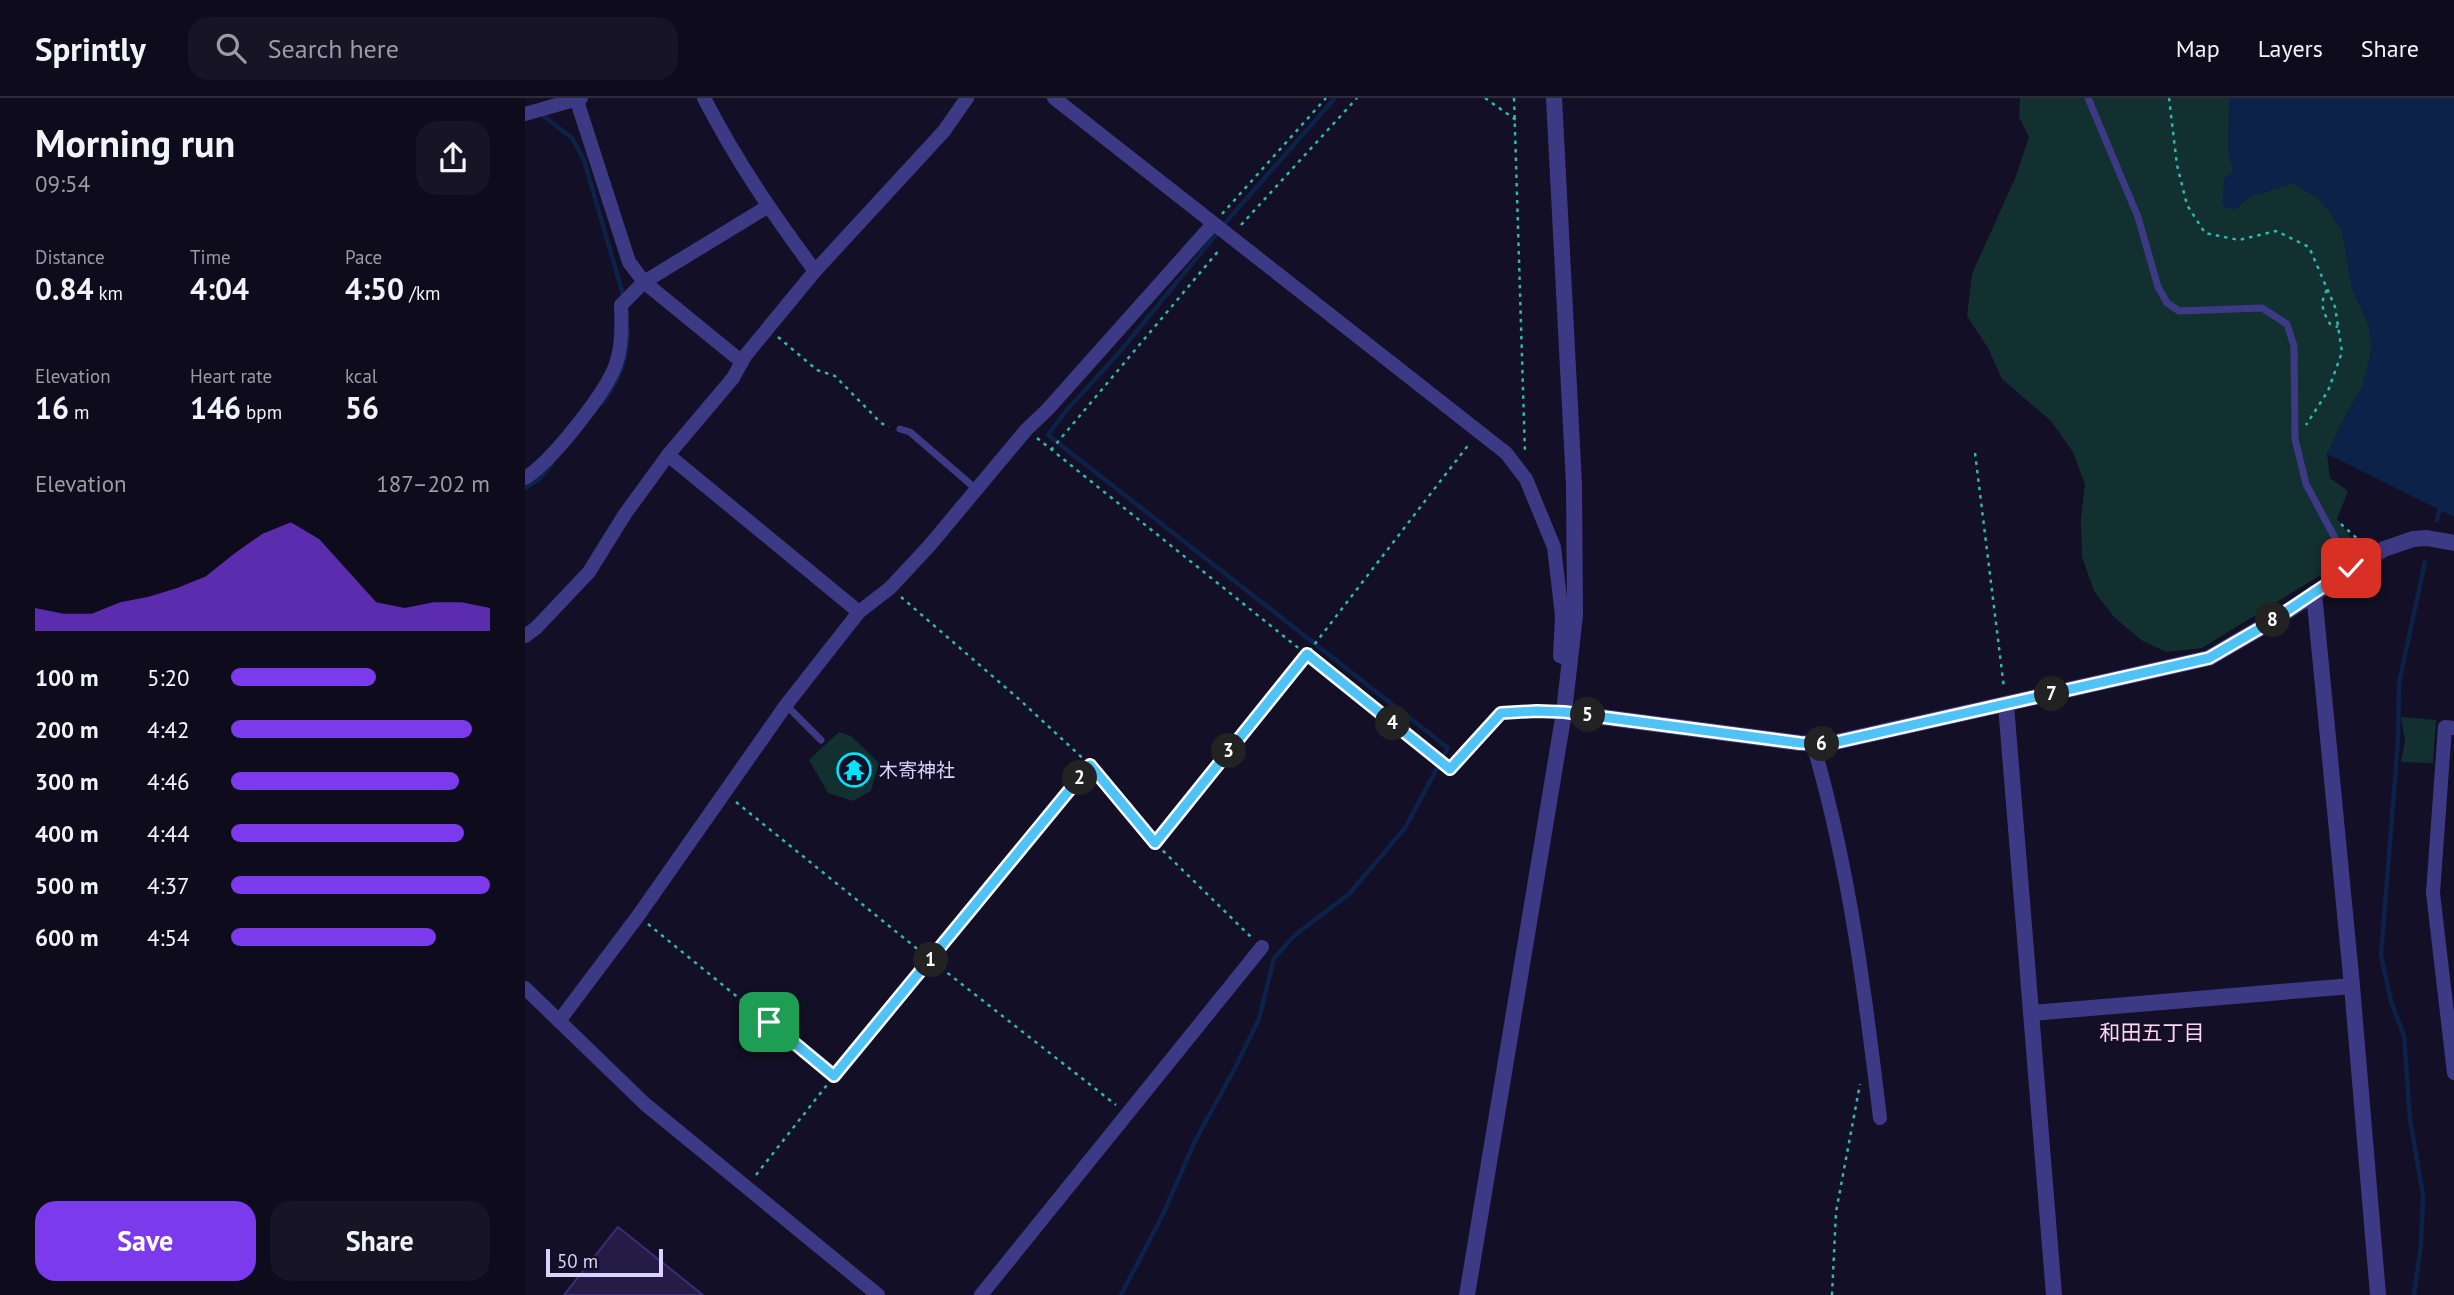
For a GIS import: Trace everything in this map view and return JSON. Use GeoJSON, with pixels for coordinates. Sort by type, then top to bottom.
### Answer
{"type":"FeatureCollection","features":[{"type":"Feature","properties":{"kind":"street"},"geometry":{"type":"LineString","coordinates":[[704,98],[731,150],[767,207],[815,271]]}},
{"type":"Feature","properties":{"kind":"street"},"geometry":{"type":"LineString","coordinates":[[525,636],[589,572],[625,514],[668,455],[733,378],[767,330],[815,271],[944,131],[967,98]]}},
{"type":"Feature","properties":{"kind":"street"},"geometry":{"type":"LineString","coordinates":[[1055,98],[1506,453],[1526,479],[1554,547],[1562,616],[1560,656],[1569,659]]}},
{"type":"Feature","properties":{"kind":"street"},"geometry":{"type":"LineString","coordinates":[[1467,1295],[1564,712],[1575,615],[1574,484],[1554,98]]}},
{"type":"Feature","properties":{"kind":"street"},"geometry":{"type":"LineString","coordinates":[[525,114],[578,99],[629,262],[644,282],[742,362]]}},
{"type":"Feature","properties":{"kind":"street"},"geometry":{"type":"LineString","coordinates":[[525,478],[573,430],[593,404],[616,364],[622,321],[621,305],[644,282],[767,207]]}},
{"type":"Feature","properties":{"kind":"street"},"geometry":{"type":"LineString","coordinates":[[559,1021],[638,916],[786,705],[859,612],[890,588],[930,545],[1026,430],[1048,409],[1213,224]]}},
{"type":"Feature","properties":{"kind":"street"},"geometry":{"type":"LineString","coordinates":[[668,455],[859,612]]}},
{"type":"Feature","properties":{"kind":"street"},"geometry":{"type":"LineString","coordinates":[[1564,712],[1828,744],[2209,658],[2384,549],[2427,538],[2454,543]]}},
{"type":"Feature","properties":{"kind":"street"},"geometry":{"type":"LineString","coordinates":[[2314,593],[2352,986],[2378,1295]]}},
{"type":"Feature","properties":{"kind":"street"},"geometry":{"type":"LineString","coordinates":[[2006,705],[2054,1295]]}},
{"type":"Feature","properties":{"kind":"street"},"geometry":{"type":"LineString","coordinates":[[2454,728],[2445,727],[2433,893],[2454,1073]]}},
{"type":"Feature","properties":{"kind":"street"},"geometry":{"type":"LineString","coordinates":[[1814,744],[1830,799],[1860,957],[1880,1118]]}},
{"type":"Feature","properties":{"kind":"street"},"geometry":{"type":"LineString","coordinates":[[981,1295],[1262,947]]}},
{"type":"Feature","properties":{"kind":"street"},"geometry":{"type":"LineString","coordinates":[[2032,1013],[2352,986]]}},
{"type":"Feature","properties":{"kind":"street"},"geometry":{"type":"LineString","coordinates":[[525,988],[645,1104],[878,1295]]}},
{"type":"Feature","properties":{"kind":"lane"},"geometry":{"type":"LineString","coordinates":[[2088,98],[2138,217],[2158,287],[2167,303],[2179,311],[2262,308],[2287,324],[2294,346],[2295,439],[2306,484],[2351,568]]}},
{"type":"Feature","properties":{"kind":"lane"},"geometry":{"type":"LineString","coordinates":[[900,429],[910,432],[976,490]]}},
{"type":"Feature","properties":{"kind":"lane"},"geometry":{"type":"LineString","coordinates":[[786,705],[821,740]]}},
{"type":"Feature","properties":{"kind":"path"},"geometry":{"type":"LineString","coordinates":[[1213,224],[1326,98]]}},
{"type":"Feature","properties":{"kind":"path"},"geometry":{"type":"LineString","coordinates":[[1051,450],[1230,237],[1357,98]]}},
{"type":"Feature","properties":{"kind":"path"},"geometry":{"type":"LineString","coordinates":[[1485,98],[1516,120]]}},
{"type":"Feature","properties":{"kind":"path"},"geometry":{"type":"LineString","coordinates":[[1514,98],[1526,479]]}},
{"type":"Feature","properties":{"kind":"path"},"geometry":{"type":"LineString","coordinates":[[2169,98],[2177,165],[2187,205],[2205,233],[2239,240],[2276,231],[2309,247],[2335,307],[2342,352],[2328,391],[2295,439]]}},
{"type":"Feature","properties":{"kind":"path"},"geometry":{"type":"LineString","coordinates":[[2327,290],[2322,297],[2322,306],[2330,324],[2338,327]]}},
{"type":"Feature","properties":{"kind":"path"},"geometry":{"type":"LineString","coordinates":[[767,330],[817,370],[835,376],[881,423],[900,429]]}},
{"type":"Feature","properties":{"kind":"path"},"geometry":{"type":"LineString","coordinates":[[1026,430],[1450,769],[1501,713],[1564,712]]}},
{"type":"Feature","properties":{"kind":"path"},"geometry":{"type":"LineString","coordinates":[[1155,843],[1307,654],[1480,431]]}},
{"type":"Feature","properties":{"kind":"path"},"geometry":{"type":"LineString","coordinates":[[1975,453],[2006,705]]}},
{"type":"Feature","properties":{"kind":"path"},"geometry":{"type":"LineString","coordinates":[[2325,521],[2341,524],[2374,555]]}},
{"type":"Feature","properties":{"kind":"path"},"geometry":{"type":"LineString","coordinates":[[890,588],[1020,700],[1090,765],[1155,843],[1262,947]]}},
{"type":"Feature","properties":{"kind":"path"},"geometry":{"type":"LineString","coordinates":[[747,1186],[1090,765]]}},
{"type":"Feature","properties":{"kind":"path"},"geometry":{"type":"LineString","coordinates":[[725,793],[931,960],[1128,1114]]}},
{"type":"Feature","properties":{"kind":"path"},"geometry":{"type":"LineString","coordinates":[[638,916],[834,1076]]}},
{"type":"Feature","properties":{"kind":"path"},"geometry":{"type":"LineString","coordinates":[[1832,1295],[1836,1212],[1862,1073]]}},
{"type":"Feature","properties":{"kind":"green space"},"geometry":{"type":"Polygon","coordinates":[[[2020,98],[2230,98],[2228,151],[2233,171],[2234,210],[2251,196],[2293,183],[2320,199],[2342,230],[2352,288],[2368,323],[2372,347],[2362,389],[2327,454],[2330,478],[2348,491],[2337,519],[2355,543],[2337,565],[2202,648],[2166,652],[2141,640],[2114,617],[2094,591],[2082,557],[2081,519],[2085,484],[2073,452],[2051,421],[2002,379],[1988,348],[1967,316],[1972,274],[2016,176],[2029,137],[2019,117],[2020,98]]]}},
{"type":"Feature","properties":{"kind":"green space"},"geometry":{"type":"Polygon","coordinates":[[[2401,717],[2436,720],[2433,763],[2401,762],[2405,741],[2401,717]]]}},
{"type":"Feature","properties":{"kind":"green space"},"geometry":{"type":"Polygon","coordinates":[[[839,732],[851,736],[879,763],[871,791],[853,801],[828,793],[809,760],[839,732]]]}},
{"type":"Feature","properties":{"kind":"water"},"geometry":{"type":"Polygon","coordinates":[[[2230,98],[2454,98],[2454,517],[2327,454],[2362,389],[2372,347],[2368,323],[2352,288],[2342,230],[2320,199],[2293,183],[2251,196],[2234,210],[2222,205],[2224,179],[2233,171],[2228,151],[2230,98]]]}},
{"type":"Feature","properties":{"kind":"building"},"geometry":{"type":"Polygon","coordinates":[[[618,1227],[703,1295],[564,1295],[618,1227]]]}},
{"type":"Feature","properties":{"kind":"waterway"},"geometry":{"type":"LineString","coordinates":[[1121,1295],[1163,1214],[1195,1141],[1259,1019],[1274,958],[1295,935],[1349,894],[1405,828],[1448,748],[1048,435],[1232,215],[1335,98]]}},
{"type":"Feature","properties":{"kind":"waterway"},"geometry":{"type":"LineString","coordinates":[[541,114],[572,138],[584,160],[624,298]]}},
{"type":"Feature","properties":{"kind":"waterway"},"geometry":{"type":"LineString","coordinates":[[602,403],[621,369],[628,331]]}},
{"type":"Feature","properties":{"kind":"waterway"},"geometry":{"type":"LineString","coordinates":[[525,488],[539,479],[552,464]]}},
{"type":"Feature","properties":{"kind":"waterway"},"geometry":{"type":"LineString","coordinates":[[2437,520],[2441,504]]}},
{"type":"Feature","properties":{"kind":"waterway"},"geometry":{"type":"LineString","coordinates":[[2414,1295],[2421,1245],[2423,1195],[2410,1119],[2404,1036],[2391,1001],[2381,955],[2398,741],[2399,683],[2425,562]]}},
{"type":"Feature","properties":{"kind":"place","name":"木寄神社"},"geometry":{"type":"Point","coordinates":[854,770]}},
{"type":"Feature","properties":{"kind":"district","name":"和田五丁目"},"geometry":{"type":"Point","coordinates":[2152,1033]}},
{"type":"Feature","properties":{"kind":"route"},"geometry":{"type":"LineString","coordinates":[[769,1022],[834,1076],[1090,765],[1155,843],[1307,654],[1450,769],[1501,713],[1564,712],[1800,743],[1828,744],[2209,658],[2269,623],[2351,568]]}}]}
